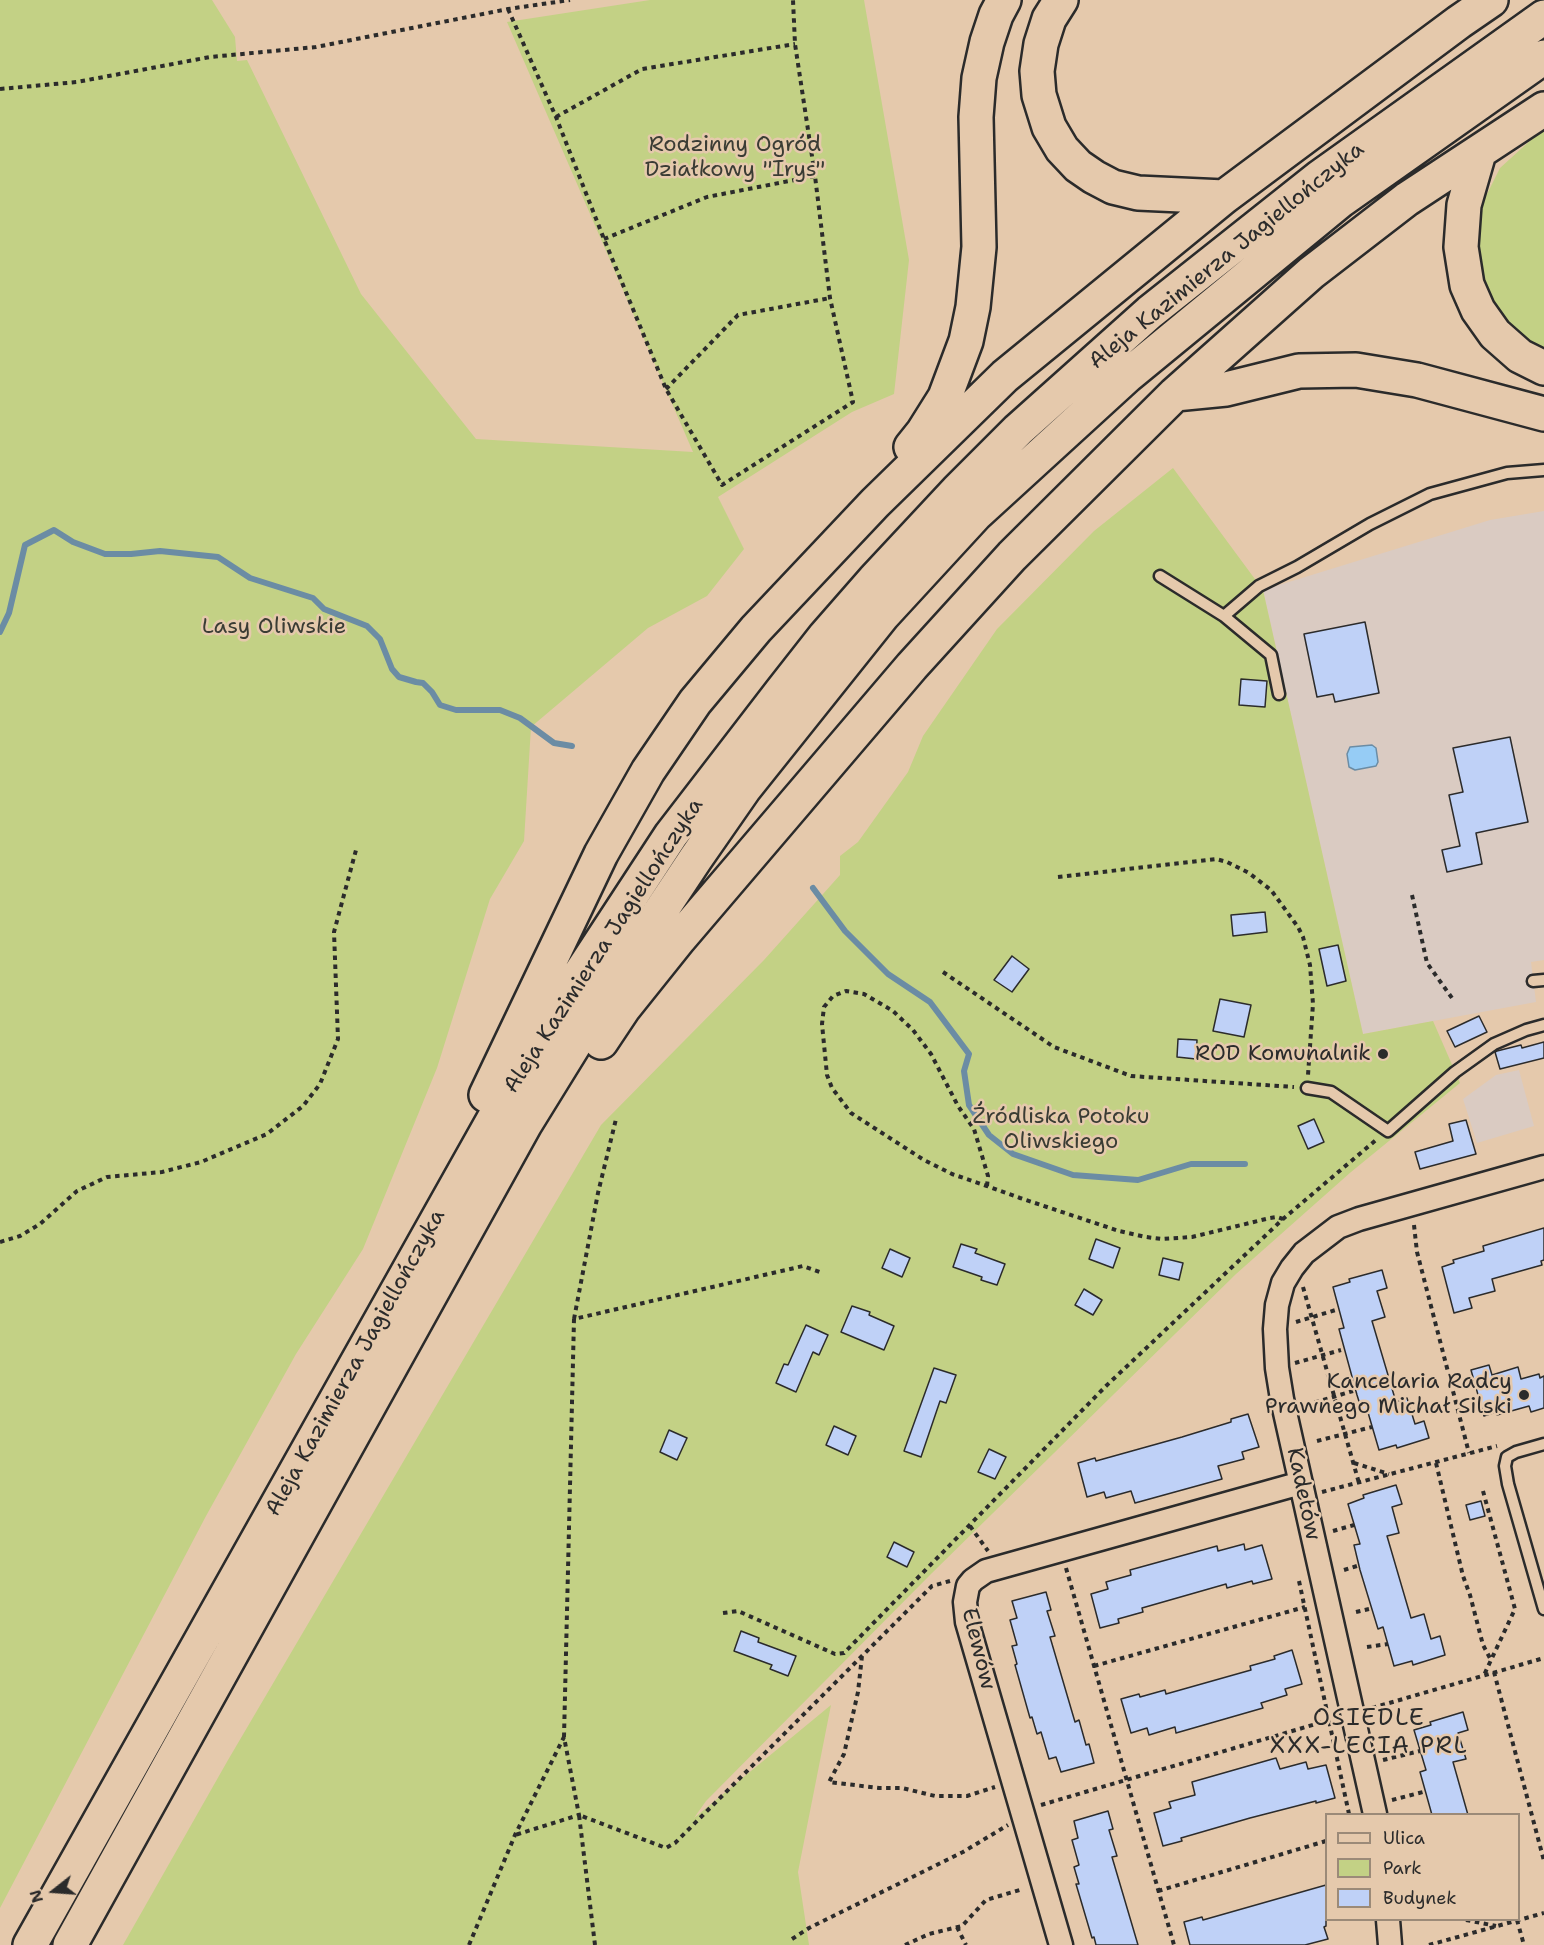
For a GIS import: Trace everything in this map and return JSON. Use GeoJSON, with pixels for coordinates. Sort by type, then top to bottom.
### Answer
{"type":"FeatureCollection","features":[{"type":"Feature","properties":{"kind":"highway"},"geometry":{"type":"LineString","coordinates":[[876,503],[877,490],[923,432],[945,397],[966,341],[973,307],[979,247],[976,117],[979,78],[987,42],[1004,0]]}},
{"type":"Feature","properties":{"kind":"highway"},"geometry":{"type":"LineString","coordinates":[[1061,0],[1049,19],[1041,44],[1037,71],[1040,95],[1049,127],[1062,149],[1078,166],[1113,187],[1138,193],[1224,197]]}},
{"type":"Feature","properties":{"kind":"highway"},"geometry":{"type":"LineString","coordinates":[[465,1167],[462,1144],[601,854],[648,771],[695,702],[748,638],[876,503],[1005,376],[1224,197],[1491,0]]}},
{"type":"Feature","properties":{"kind":"highway","name":"Aleja Kazimierza Jagiellończyka"},"geometry":{"type":"LineString","coordinates":[[70,1945],[306,1486],[373,1333],[465,1167],[578,977],[671,835],[825,636],[874,580],[1018,430],[1150,312],[1320,177],[1544,17]]}},
{"type":"Feature","properties":{"kind":"highway","name":"Aleja Kazimierza Jagiellończyka"},"geometry":{"type":"LineString","coordinates":[[30,1945],[306,1486],[408,1336],[525,1124],[626,963],[744,789],[883,615],[976,514],[1127,376],[1340,201],[1544,57]]}},
{"type":"Feature","properties":{"kind":"highway"},"geometry":{"type":"LineString","coordinates":[[408,1336],[444,1306],[559,1107],[623,1009],[679,939],[935,641],[1012,556],[1175,394],[1311,273],[1407,199],[1544,109]]}},
{"type":"Feature","properties":{"kind":"highway"},"geometry":{"type":"LineString","coordinates":[[1479,153],[1464,205],[1461,247],[1467,285],[1478,310],[1495,334],[1520,357],[1544,368]]}},
{"type":"Feature","properties":{"kind":"highway"},"geometry":{"type":"LineString","coordinates":[[1175,394],[1226,389],[1299,371],[1356,370],[1417,380],[1544,414]]}},
{"type":"Feature","properties":{"kind":"street","name":"Kadetów"},"geometry":{"type":"LineString","coordinates":[[1374,1809],[1277,1368],[1275,1329],[1277,1305],[1283,1283],[1298,1260],[1321,1238],[1338,1227],[1544,1167]]}},
{"type":"Feature","properties":{"kind":"street","name":"Elewów"},"geometry":{"type":"LineString","coordinates":[[1061,1945],[967,1622],[964,1602],[968,1586],[973,1580],[994,1569],[1302,1490]]}},
{"type":"Feature","properties":{"kind":"street"},"geometry":{"type":"LineString","coordinates":[[1388,1921],[1390,1945]]}},
{"type":"Feature","properties":{"kind":"lane"},"geometry":{"type":"LineString","coordinates":[[1224,616],[1259,586],[1297,567],[1370,524],[1430,494],[1507,473],[1544,470]]}},
{"type":"Feature","properties":{"kind":"lane"},"geometry":{"type":"LineString","coordinates":[[1160,576],[1224,616],[1271,656],[1279,694]]}},
{"type":"Feature","properties":{"kind":"lane"},"geometry":{"type":"LineString","coordinates":[[1308,1088],[1330,1092],[1388,1131],[1455,1072],[1494,1044],[1544,1025]]}},
{"type":"Feature","properties":{"kind":"lane"},"geometry":{"type":"LineString","coordinates":[[373,1333],[356,1396],[408,1336]]}},
{"type":"Feature","properties":{"kind":"lane"},"geometry":{"type":"LineString","coordinates":[[306,1486],[335,1433],[306,1486]]}},
{"type":"Feature","properties":{"kind":"lane"},"geometry":{"type":"LineString","coordinates":[[1544,1444],[1507,1457],[1505,1466],[1508,1484],[1544,1609]]}},
{"type":"Feature","properties":{"kind":"path"},"geometry":{"type":"LineString","coordinates":[[0,89],[77,82],[210,57],[316,47],[508,9],[570,0]]}},
{"type":"Feature","properties":{"kind":"path"},"geometry":{"type":"LineString","coordinates":[[508,9],[556,117],[666,389],[722,485],[853,402],[830,298],[795,44],[793,0]]}},
{"type":"Feature","properties":{"kind":"path"},"geometry":{"type":"LineString","coordinates":[[556,117],[642,69],[795,44]]}},
{"type":"Feature","properties":{"kind":"path"},"geometry":{"type":"LineString","coordinates":[[604,239],[707,197],[815,176]]}},
{"type":"Feature","properties":{"kind":"path"},"geometry":{"type":"LineString","coordinates":[[666,389],[738,315],[830,298]]}},
{"type":"Feature","properties":{"kind":"path"},"geometry":{"type":"LineString","coordinates":[[0,1242],[20,1236],[40,1224],[76,1191],[107,1177],[162,1172],[201,1162],[267,1134],[303,1106],[320,1084],[338,1039],[334,932],[356,850]]}},
{"type":"Feature","properties":{"kind":"path"},"geometry":{"type":"LineString","coordinates":[[943,972],[1054,1047],[1131,1076],[1308,1088],[1313,1004],[1310,965],[1298,927],[1271,890],[1249,873],[1216,859],[1058,877]]}},
{"type":"Feature","properties":{"kind":"path"},"geometry":{"type":"LineString","coordinates":[[1412,895],[1427,963],[1452,998]]}},
{"type":"Feature","properties":{"kind":"path"},"geometry":{"type":"LineString","coordinates":[[987,1186],[988,1176],[974,1129],[958,1106],[931,1054],[913,1030],[893,1011],[864,994],[846,991],[833,996],[824,1007],[822,1024],[827,1075],[832,1088],[851,1113],[924,1160],[987,1186],[1146,1238],[1192,1237],[1270,1218],[1283,1219]]}},
{"type":"Feature","properties":{"kind":"path"},"geometry":{"type":"LineString","coordinates":[[595,1945],[579,1815],[564,1737],[574,1319],[598,1193],[616,1119]]}},
{"type":"Feature","properties":{"kind":"path"},"geometry":{"type":"LineString","coordinates":[[723,1613],[738,1611],[835,1654],[844,1653],[1106,1386],[1283,1219],[1388,1131]]}},
{"type":"Feature","properties":{"kind":"path"},"geometry":{"type":"LineString","coordinates":[[1414,1225],[1417,1252],[1469,1453]]}},
{"type":"Feature","properties":{"kind":"path"},"geometry":{"type":"LineString","coordinates":[[574,1319],[803,1266],[819,1272]]}},
{"type":"Feature","properties":{"kind":"path"},"geometry":{"type":"LineString","coordinates":[[1302,1284],[1359,1483]]}},
{"type":"Feature","properties":{"kind":"path"},"geometry":{"type":"LineString","coordinates":[[1289,1324],[1339,1309]]}},
{"type":"Feature","properties":{"kind":"path"},"geometry":{"type":"LineString","coordinates":[[1295,1363],[1341,1350]]}},
{"type":"Feature","properties":{"kind":"path"},"geometry":{"type":"LineString","coordinates":[[1306,1405],[1353,1391]]}},
{"type":"Feature","properties":{"kind":"path"},"geometry":{"type":"LineString","coordinates":[[1317,1442],[1372,1427]]}},
{"type":"Feature","properties":{"kind":"path"},"geometry":{"type":"LineString","coordinates":[[1302,1490],[1359,1483],[1498,1445]]}},
{"type":"Feature","properties":{"kind":"path"},"geometry":{"type":"LineString","coordinates":[[1353,1462],[1392,1474]]}},
{"type":"Feature","properties":{"kind":"path"},"geometry":{"type":"LineString","coordinates":[[1436,1463],[1463,1576],[1483,1645],[1491,1660]]}},
{"type":"Feature","properties":{"kind":"path"},"geometry":{"type":"LineString","coordinates":[[1483,1491],[1515,1609],[1484,1676]]}},
{"type":"Feature","properties":{"kind":"path"},"geometry":{"type":"LineString","coordinates":[[1333,1531],[1354,1525]]}},
{"type":"Feature","properties":{"kind":"path"},"geometry":{"type":"LineString","coordinates":[[970,1526],[987,1549],[994,1569]]}},
{"type":"Feature","properties":{"kind":"path"},"geometry":{"type":"LineString","coordinates":[[1061,1550],[1174,1945]]}},
{"type":"Feature","properties":{"kind":"path"},"geometry":{"type":"LineString","coordinates":[[1344,1570],[1357,1566]]}},
{"type":"Feature","properties":{"kind":"path"},"geometry":{"type":"LineString","coordinates":[[515,1835],[579,1815],[666,1848],[675,1843],[932,1586],[948,1581],[968,1586]]}},
{"type":"Feature","properties":{"kind":"path"},"geometry":{"type":"LineString","coordinates":[[1094,1666],[1305,1607]]}},
{"type":"Feature","properties":{"kind":"path"},"geometry":{"type":"LineString","coordinates":[[1356,1612],[1369,1609]]}},
{"type":"Feature","properties":{"kind":"path"},"geometry":{"type":"LineString","coordinates":[[1367,1647],[1388,1644]]}},
{"type":"Feature","properties":{"kind":"path"},"geometry":{"type":"LineString","coordinates":[[862,1655],[858,1692],[844,1754],[829,1782],[879,1788],[902,1788],[935,1796],[967,1796],[1014,1781]]}},
{"type":"Feature","properties":{"kind":"path"},"geometry":{"type":"LineString","coordinates":[[792,1939],[808,1928],[963,1852],[1024,1813],[1127,1779],[1544,1658]]}},
{"type":"Feature","properties":{"kind":"path"},"geometry":{"type":"LineString","coordinates":[[1494,1672],[1544,1861]]}},
{"type":"Feature","properties":{"kind":"path"},"geometry":{"type":"LineString","coordinates":[[469,1945],[515,1835],[564,1737]]}},
{"type":"Feature","properties":{"kind":"path"},"geometry":{"type":"LineString","coordinates":[[1364,1764],[1420,1751]]}},
{"type":"Feature","properties":{"kind":"path"},"geometry":{"type":"LineString","coordinates":[[1374,1809],[1423,1792]]}},
{"type":"Feature","properties":{"kind":"path"},"geometry":{"type":"LineString","coordinates":[[1158,1890],[1325,1841]]}},
{"type":"Feature","properties":{"kind":"path"},"geometry":{"type":"LineString","coordinates":[[905,1945],[929,1934],[962,1926],[986,1900],[1043,1883]]}},
{"type":"Feature","properties":{"kind":"path"},"geometry":{"type":"LineString","coordinates":[[1520,1919],[1544,1913]]}},
{"type":"Feature","properties":{"kind":"path"},"geometry":{"type":"LineString","coordinates":[[1472,1921],[1497,1926]]}},
{"type":"Feature","properties":{"kind":"path"},"geometry":{"type":"LineString","coordinates":[[1429,1945],[1514,1921]]}},
{"type":"Feature","properties":{"kind":"path"},"geometry":{"type":"LineString","coordinates":[[1517,1921],[1524,1945]]}},
{"type":"Feature","properties":{"kind":"path"},"geometry":{"type":"LineString","coordinates":[[957,1927],[966,1945]]}},
{"type":"Feature","properties":{"kind":"shaded area"},"geometry":{"type":"Polygon","coordinates":[[[1544,511],[1544,960],[1531,962],[1536,1002],[1363,1034],[1263,590],[1490,520],[1544,511]]]}},
{"type":"Feature","properties":{"kind":"shaded area"},"geometry":{"type":"Polygon","coordinates":[[[1519,1070],[1534,1126],[1477,1143],[1463,1099],[1496,1075],[1519,1070]]]}},
{"type":"Feature","properties":{"kind":"green space","name":"Lasy Oliwskie"},"geometry":{"type":"Polygon","coordinates":[[[0,0],[212,0],[235,37],[237,61],[247,60],[361,294],[476,439],[693,452],[507,22],[650,0],[864,0],[909,260],[894,394],[852,412],[718,497],[744,549],[707,596],[648,628],[531,727],[524,841],[490,899],[437,1068],[363,1249],[296,1354],[206,1516],[0,1908],[0,0]]]}},
{"type":"Feature","properties":{"kind":"green space"},"geometry":{"type":"Polygon","coordinates":[[[1544,128],[1544,352],[1528,344],[1499,316],[1483,284],[1476,244],[1484,200],[1500,168],[1544,128]]]}},
{"type":"Feature","properties":{"kind":"green space","name":"Źródliska Potoku Oliwskiego"},"geometry":{"type":"Polygon","coordinates":[[[1173,468],[1263,590],[1363,1034],[1433,1021],[1460,1083],[1351,1172],[1236,1274],[932,1573],[706,1801],[694,1818],[831,1705],[798,1872],[809,1945],[123,1945],[228,1760],[601,1125],[764,960],[840,875],[840,856],[858,842],[908,772],[923,736],[997,629],[1094,531],[1173,468]]]}},
{"type":"Feature","properties":{"kind":"water"},"geometry":{"type":"Polygon","coordinates":[[[1372,745],[1376,748],[1378,762],[1376,766],[1355,770],[1349,767],[1347,754],[1350,747],[1372,745]]]}},
{"type":"Feature","properties":{"kind":"building"},"geometry":{"type":"Polygon","coordinates":[[[1365,622],[1379,693],[1335,702],[1333,694],[1317,697],[1304,634],[1365,622]]]}},
{"type":"Feature","properties":{"kind":"building"},"geometry":{"type":"Polygon","coordinates":[[[1241,679],[1267,681],[1265,707],[1239,705],[1241,679]]]}},
{"type":"Feature","properties":{"kind":"building"},"geometry":{"type":"Polygon","coordinates":[[[1510,737],[1528,822],[1476,833],[1482,864],[1447,872],[1442,850],[1460,846],[1449,795],[1463,792],[1453,748],[1510,737]]]}},
{"type":"Feature","properties":{"kind":"building"},"geometry":{"type":"Polygon","coordinates":[[[1265,912],[1267,932],[1233,936],[1231,915],[1265,912]]]}},
{"type":"Feature","properties":{"kind":"building"},"geometry":{"type":"Polygon","coordinates":[[[1338,945],[1346,981],[1327,986],[1319,949],[1338,945]]]}},
{"type":"Feature","properties":{"kind":"building"},"geometry":{"type":"Polygon","coordinates":[[[1012,956],[1029,969],[1012,992],[994,980],[1012,956]]]}},
{"type":"Feature","properties":{"kind":"building"},"geometry":{"type":"Polygon","coordinates":[[[1220,999],[1251,1005],[1244,1037],[1213,1031],[1220,999]]]}},
{"type":"Feature","properties":{"kind":"building"},"geometry":{"type":"Polygon","coordinates":[[[1479,1016],[1487,1032],[1455,1047],[1447,1031],[1479,1016]]]}},
{"type":"Feature","properties":{"kind":"building"},"geometry":{"type":"Polygon","coordinates":[[[1178,1039],[1197,1040],[1196,1059],[1177,1057],[1178,1039]]]}},
{"type":"Feature","properties":{"kind":"building"},"geometry":{"type":"Polygon","coordinates":[[[1544,1042],[1544,1058],[1500,1069],[1495,1052],[1544,1042]]]}},
{"type":"Feature","properties":{"kind":"building"},"geometry":{"type":"Polygon","coordinates":[[[1314,1119],[1324,1142],[1308,1149],[1298,1126],[1314,1119]]]}},
{"type":"Feature","properties":{"kind":"building"},"geometry":{"type":"Polygon","coordinates":[[[1466,1120],[1476,1154],[1420,1169],[1415,1152],[1453,1141],[1449,1124],[1466,1120]]]}},
{"type":"Feature","properties":{"kind":"building"},"geometry":{"type":"Polygon","coordinates":[[[1544,1228],[1542,1265],[1492,1279],[1495,1291],[1469,1298],[1472,1308],[1454,1313],[1442,1267],[1454,1263],[1453,1260],[1484,1251],[1483,1246],[1544,1228]]]}},
{"type":"Feature","properties":{"kind":"building"},"geometry":{"type":"Polygon","coordinates":[[[1096,1239],[1120,1248],[1113,1268],[1089,1259],[1096,1239]]]}},
{"type":"Feature","properties":{"kind":"building"},"geometry":{"type":"Polygon","coordinates":[[[961,1244],[977,1249],[975,1253],[1005,1264],[997,1285],[953,1267],[961,1244]]]}},
{"type":"Feature","properties":{"kind":"building"},"geometry":{"type":"Polygon","coordinates":[[[890,1249],[910,1258],[902,1277],[882,1268],[890,1249]]]}},
{"type":"Feature","properties":{"kind":"building"},"geometry":{"type":"Polygon","coordinates":[[[1163,1258],[1183,1263],[1179,1280],[1159,1275],[1163,1258]]]}},
{"type":"Feature","properties":{"kind":"building"},"geometry":{"type":"Polygon","coordinates":[[[1382,1270],[1387,1288],[1377,1291],[1385,1317],[1372,1321],[1396,1402],[1407,1398],[1415,1424],[1424,1421],[1429,1438],[1397,1448],[1396,1445],[1379,1450],[1367,1409],[1362,1411],[1357,1395],[1339,1329],[1344,1328],[1333,1287],[1350,1282],[1349,1279],[1382,1270]]]}},
{"type":"Feature","properties":{"kind":"building"},"geometry":{"type":"Polygon","coordinates":[[[1084,1289],[1102,1300],[1093,1315],[1075,1305],[1084,1289]]]}},
{"type":"Feature","properties":{"kind":"building"},"geometry":{"type":"Polygon","coordinates":[[[852,1306],[870,1312],[869,1315],[894,1326],[884,1350],[841,1332],[852,1306]]]}},
{"type":"Feature","properties":{"kind":"building"},"geometry":{"type":"Polygon","coordinates":[[[806,1325],[828,1335],[819,1355],[813,1352],[796,1392],[776,1383],[784,1364],[788,1365],[806,1325]]]}},
{"type":"Feature","properties":{"kind":"building"},"geometry":{"type":"Polygon","coordinates":[[[1489,1365],[1492,1375],[1518,1367],[1521,1379],[1539,1374],[1540,1378],[1544,1376],[1544,1408],[1531,1412],[1529,1406],[1497,1415],[1496,1412],[1484,1416],[1471,1370],[1489,1365]]]}},
{"type":"Feature","properties":{"kind":"building"},"geometry":{"type":"Polygon","coordinates":[[[934,1368],[956,1375],[946,1403],[940,1401],[921,1457],[904,1451],[934,1368]]]}},
{"type":"Feature","properties":{"kind":"building"},"geometry":{"type":"Polygon","coordinates":[[[1248,1414],[1259,1447],[1242,1452],[1244,1459],[1218,1466],[1222,1479],[1135,1503],[1131,1491],[1106,1498],[1104,1492],[1087,1497],[1078,1463],[1095,1458],[1096,1461],[1182,1437],[1231,1422],[1231,1419],[1248,1414]]]}},
{"type":"Feature","properties":{"kind":"building"},"geometry":{"type":"Polygon","coordinates":[[[834,1426],[856,1436],[848,1455],[826,1445],[834,1426]]]}},
{"type":"Feature","properties":{"kind":"building"},"geometry":{"type":"Polygon","coordinates":[[[669,1430],[687,1438],[677,1460],[660,1452],[669,1430]]]}},
{"type":"Feature","properties":{"kind":"building"},"geometry":{"type":"Polygon","coordinates":[[[989,1449],[1006,1457],[995,1479],[978,1472],[989,1449]]]}},
{"type":"Feature","properties":{"kind":"building"},"geometry":{"type":"Polygon","coordinates":[[[1396,1485],[1402,1504],[1392,1507],[1399,1533],[1387,1536],[1411,1618],[1424,1614],[1431,1639],[1440,1636],[1445,1655],[1413,1665],[1412,1661],[1394,1666],[1383,1627],[1378,1629],[1360,1570],[1354,1545],[1360,1544],[1348,1504],[1364,1498],[1363,1495],[1396,1485]]]}},
{"type":"Feature","properties":{"kind":"building"},"geometry":{"type":"Polygon","coordinates":[[[1481,1501],[1485,1516],[1470,1520],[1466,1505],[1481,1501]]]}},
{"type":"Feature","properties":{"kind":"building"},"geometry":{"type":"Polygon","coordinates":[[[894,1542],[914,1552],[907,1567],[887,1557],[894,1542]]]}},
{"type":"Feature","properties":{"kind":"building"},"geometry":{"type":"Polygon","coordinates":[[[1244,1544],[1245,1550],[1262,1545],[1272,1579],[1253,1584],[1252,1581],[1227,1588],[1226,1584],[1142,1608],[1143,1612],[1118,1619],[1119,1623],[1100,1628],[1091,1594],[1108,1589],[1106,1582],[1131,1575],[1130,1570],[1217,1546],[1218,1551],[1244,1544]]]}},
{"type":"Feature","properties":{"kind":"building"},"geometry":{"type":"Polygon","coordinates":[[[1046,1592],[1051,1610],[1047,1611],[1055,1636],[1050,1637],[1075,1722],[1079,1720],[1094,1763],[1061,1772],[1056,1757],[1049,1759],[1041,1732],[1037,1734],[1032,1717],[1030,1718],[1012,1646],[1017,1645],[1010,1620],[1017,1618],[1012,1601],[1046,1592]]]}},
{"type":"Feature","properties":{"kind":"building"},"geometry":{"type":"Polygon","coordinates":[[[741,1631],[759,1638],[758,1642],[796,1656],[788,1676],[770,1669],[772,1665],[734,1651],[741,1631]]]}},
{"type":"Feature","properties":{"kind":"building"},"geometry":{"type":"Polygon","coordinates":[[[1292,1650],[1302,1684],[1285,1689],[1287,1695],[1261,1703],[1263,1708],[1176,1733],[1175,1727],[1149,1735],[1147,1728],[1131,1733],[1121,1699],[1139,1694],[1140,1697],[1165,1690],[1166,1694],[1251,1670],[1250,1666],[1275,1659],[1274,1656],[1292,1650]]]}},
{"type":"Feature","properties":{"kind":"building"},"geometry":{"type":"Polygon","coordinates":[[[1463,1712],[1468,1730],[1458,1733],[1466,1759],[1453,1762],[1467,1813],[1431,1813],[1420,1772],[1426,1770],[1414,1730],[1431,1725],[1430,1722],[1463,1712]]]}},
{"type":"Feature","properties":{"kind":"building"},"geometry":{"type":"Polygon","coordinates":[[[1276,1758],[1280,1769],[1306,1762],[1308,1769],[1326,1765],[1335,1798],[1250,1818],[1181,1838],[1182,1841],[1163,1846],[1154,1813],[1171,1808],[1169,1802],[1195,1795],[1192,1782],[1276,1758]]]}},
{"type":"Feature","properties":{"kind":"building"},"geometry":{"type":"Polygon","coordinates":[[[1108,1811],[1113,1829],[1109,1830],[1117,1856],[1112,1857],[1138,1945],[1096,1945],[1076,1884],[1079,1884],[1074,1867],[1079,1865],[1072,1840],[1078,1838],[1074,1821],[1108,1811]]]}},
{"type":"Feature","properties":{"kind":"building"},"geometry":{"type":"Polygon","coordinates":[[[1325,1885],[1326,1926],[1324,1927],[1328,1939],[1305,1945],[1190,1945],[1184,1922],[1202,1917],[1203,1920],[1325,1885]]]}},
{"type":"Feature","properties":{"kind":"waterway"},"geometry":{"type":"LineString","coordinates":[[0,632],[9,613],[25,545],[54,530],[73,542],[105,554],[160,551],[218,557],[250,578],[313,598],[324,609],[367,626],[380,639],[392,669],[399,677],[423,683],[440,705],[456,710],[500,710],[520,718],[554,743],[572,746]]}},
{"type":"Feature","properties":{"kind":"waterway"},"geometry":{"type":"LineString","coordinates":[[813,888],[845,931],[888,974],[930,1002],[969,1054],[964,1071],[969,1105],[989,1135],[1013,1154],[1073,1175],[1138,1180],[1191,1164],[1245,1164]]}},
{"type":"Feature","properties":{"kind":"place","name":"ROD Komunalnik"},"geometry":{"type":"Point","coordinates":[1383,1054]}},
{"type":"Feature","properties":{"kind":"place","name":"Kancelaria Radcy Prawnego Michał Silski"},"geometry":{"type":"Point","coordinates":[1524,1395]}},
{"type":"Feature","properties":{"kind":"district","name":"OSIEDLE XXX-LECIA PRL"},"geometry":{"type":"Point","coordinates":[1369,1733]}},
{"type":"Feature","properties":{"kind":"park label","name":"Rodzinny Ogród Działkowy \"Irys\""},"geometry":{"type":"Point","coordinates":[735,158]}}]}
